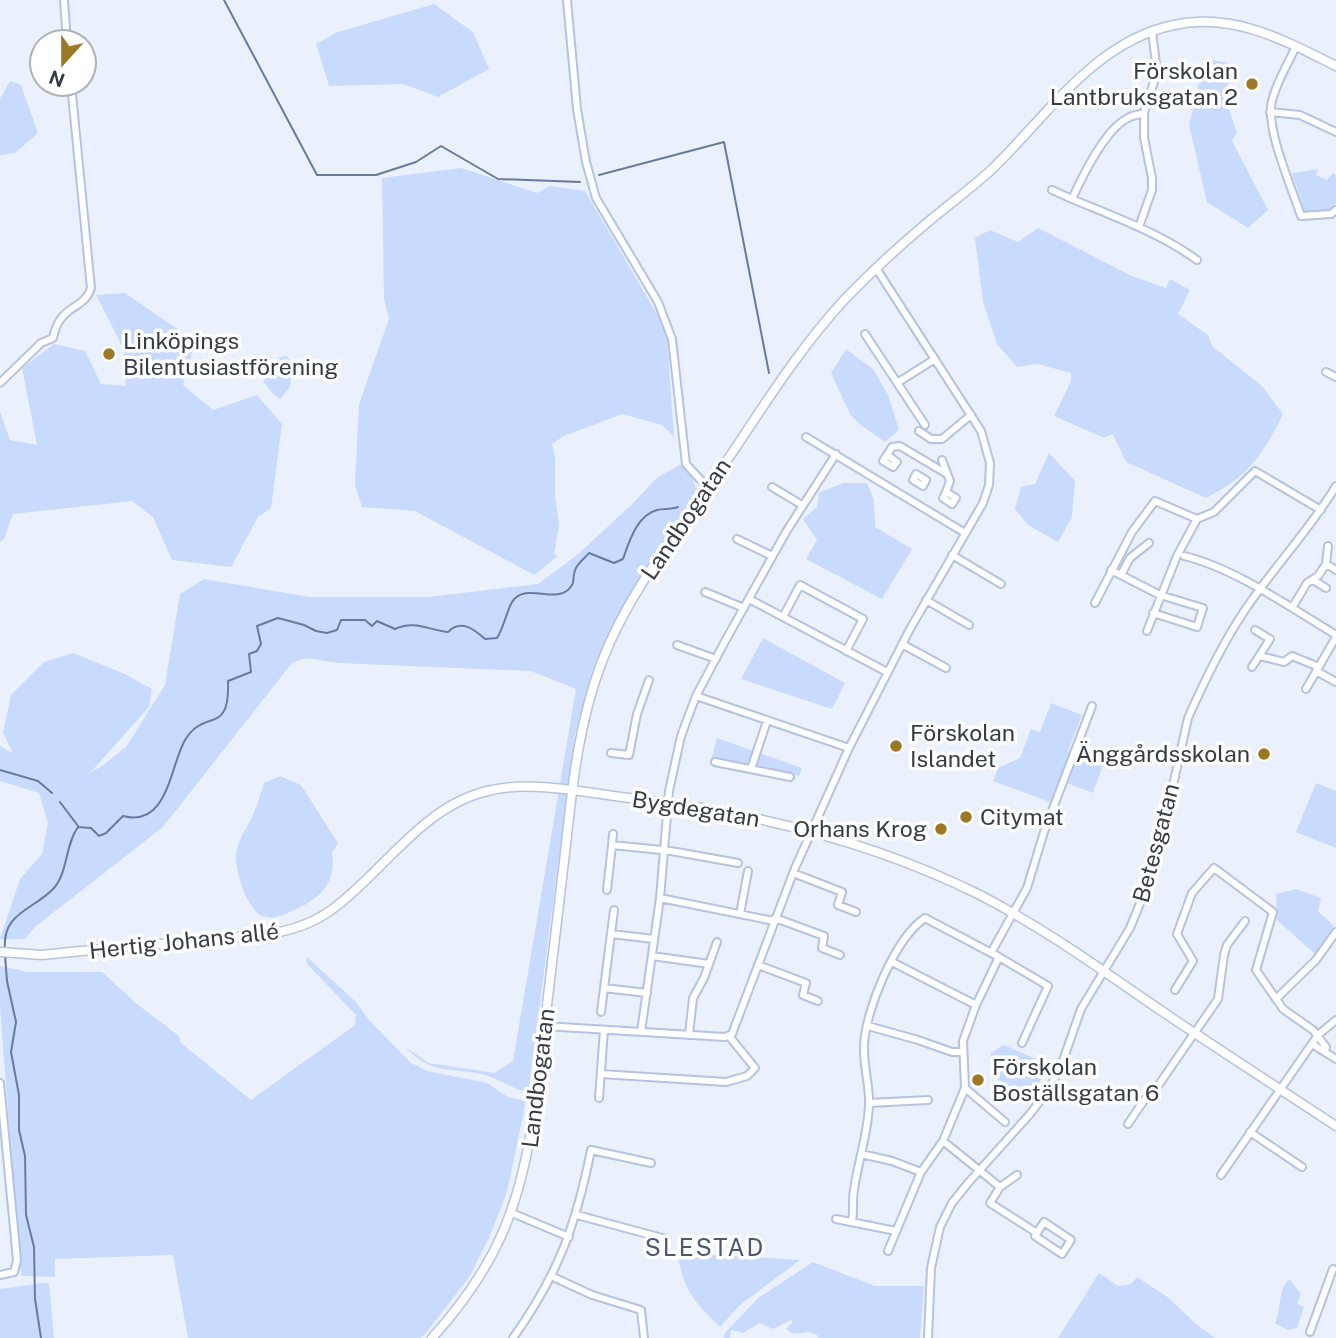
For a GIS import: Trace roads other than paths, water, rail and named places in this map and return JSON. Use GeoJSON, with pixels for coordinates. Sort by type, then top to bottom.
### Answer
{"type":"FeatureCollection","features":[{"type":"Feature","properties":{"kind":"street"},"geometry":{"type":"LineString","coordinates":[[64,0],[66,28]]}},
{"type":"Feature","properties":{"kind":"street"},"geometry":{"type":"LineString","coordinates":[[567,0],[577,109],[586,162],[596,198],[658,302],[668,327],[672,340],[686,464],[708,488]]}},
{"type":"Feature","properties":{"kind":"street","name":"Landbogatan"},"geometry":{"type":"LineString","coordinates":[[432,1338],[473,1289],[494,1252],[512,1213],[529,1149],[577,750],[601,663],[614,632],[646,577],[812,339],[876,268],[988,173],[1088,70],[1126,42],[1172,25],[1212,21],[1252,28],[1336,66]]}},
{"type":"Feature","properties":{"kind":"street"},"geometry":{"type":"LineString","coordinates":[[1139,227],[1152,190],[1144,138],[1144,113],[1157,72],[1152,31]]}},
{"type":"Feature","properties":{"kind":"street"},"geometry":{"type":"LineString","coordinates":[[1296,46],[1272,99],[1270,112],[1274,134],[1301,216],[1331,214],[1336,210]]}},
{"type":"Feature","properties":{"kind":"street"},"geometry":{"type":"LineString","coordinates":[[0,383],[41,343],[53,338],[55,326],[61,316],[84,300],[90,292],[72,98]]}},
{"type":"Feature","properties":{"kind":"street"},"geometry":{"type":"LineString","coordinates":[[1270,112],[1300,115],[1336,132]]}},
{"type":"Feature","properties":{"kind":"street"},"geometry":{"type":"LineString","coordinates":[[1072,199],[1088,164],[1099,149],[1124,120],[1144,113]]}},
{"type":"Feature","properties":{"kind":"street"},"geometry":{"type":"LineString","coordinates":[[1052,190],[1139,227],[1184,250],[1197,260]]}},
{"type":"Feature","properties":{"kind":"street"},"geometry":{"type":"LineString","coordinates":[[729,1036],[734,1030],[793,873],[849,748],[926,600],[983,503],[990,474],[986,443],[971,415],[876,268]]}},
{"type":"Feature","properties":{"kind":"street"},"geometry":{"type":"LineString","coordinates":[[865,334],[925,425]]}},
{"type":"Feature","properties":{"kind":"street"},"geometry":{"type":"LineString","coordinates":[[897,383],[934,359]]}},
{"type":"Feature","properties":{"kind":"street"},"geometry":{"type":"LineString","coordinates":[[1326,372],[1336,377]]}},
{"type":"Feature","properties":{"kind":"street"},"geometry":{"type":"LineString","coordinates":[[919,431],[931,439],[942,439],[971,415]]}},
{"type":"Feature","properties":{"kind":"street"},"geometry":{"type":"LineString","coordinates":[[806,437],[965,533]]}},
{"type":"Feature","properties":{"kind":"street"},"geometry":{"type":"LineString","coordinates":[[887,455],[892,447],[897,446],[947,474]]}},
{"type":"Feature","properties":{"kind":"street"},"geometry":{"type":"LineString","coordinates":[[641,1032],[660,898],[668,803],[678,745],[696,696],[716,659],[772,556],[836,454]]}},
{"type":"Feature","properties":{"kind":"street"},"geometry":{"type":"LineString","coordinates":[[942,460],[950,481],[946,492]]}},
{"type":"Feature","properties":{"kind":"street"},"geometry":{"type":"LineString","coordinates":[[916,474],[924,461]]}},
{"type":"Feature","properties":{"kind":"street"},"geometry":{"type":"LineString","coordinates":[[1147,631],[1177,556],[1197,519],[1214,512],[1255,471],[1321,510]]}},
{"type":"Feature","properties":{"kind":"street","name":"Betesgatan"},"geometry":{"type":"LineString","coordinates":[[928,1338],[933,1253],[940,1227],[952,1203],[1030,1114],[1060,1069],[1081,1009],[1130,928],[1148,884],[1188,718],[1210,670],[1235,625],[1336,486]]}},
{"type":"Feature","properties":{"kind":"street"},"geometry":{"type":"LineString","coordinates":[[772,487],[802,505]]}},
{"type":"Feature","properties":{"kind":"street"},"geometry":{"type":"LineString","coordinates":[[1328,499],[1336,504]]}},
{"type":"Feature","properties":{"kind":"street"},"geometry":{"type":"LineString","coordinates":[[1095,603],[1132,532],[1155,501],[1197,519]]}},
{"type":"Feature","properties":{"kind":"street"},"geometry":{"type":"LineString","coordinates":[[737,539],[772,556]]}},
{"type":"Feature","properties":{"kind":"street"},"geometry":{"type":"LineString","coordinates":[[1121,575],[1130,558],[1149,543]]}},
{"type":"Feature","properties":{"kind":"street"},"geometry":{"type":"LineString","coordinates":[[1292,608],[1307,583],[1313,580],[1326,564],[1328,546]]}},
{"type":"Feature","properties":{"kind":"street"},"geometry":{"type":"LineString","coordinates":[[952,555],[1001,584]]}},
{"type":"Feature","properties":{"kind":"street"},"geometry":{"type":"LineString","coordinates":[[1184,556],[1199,560],[1260,590],[1336,636],[1306,689]]}},
{"type":"Feature","properties":{"kind":"street"},"geometry":{"type":"LineString","coordinates":[[1326,564],[1336,569]]}},
{"type":"Feature","properties":{"kind":"street"},"geometry":{"type":"LineString","coordinates":[[1111,570],[1160,595],[1203,608],[1197,627],[1153,613]]}},
{"type":"Feature","properties":{"kind":"street"},"geometry":{"type":"LineString","coordinates":[[1313,580],[1326,588]]}},
{"type":"Feature","properties":{"kind":"street"},"geometry":{"type":"LineString","coordinates":[[783,617],[800,585],[863,619],[846,651]]}},
{"type":"Feature","properties":{"kind":"street"},"geometry":{"type":"LineString","coordinates":[[705,592],[744,608]]}},
{"type":"Feature","properties":{"kind":"street"},"geometry":{"type":"LineString","coordinates":[[749,599],[887,672]]}},
{"type":"Feature","properties":{"kind":"street"},"geometry":{"type":"LineString","coordinates":[[926,600],[969,625]]}},
{"type":"Feature","properties":{"kind":"street"},"geometry":{"type":"LineString","coordinates":[[1252,667],[1270,639],[1255,630]]}},
{"type":"Feature","properties":{"kind":"street"},"geometry":{"type":"LineString","coordinates":[[902,644],[946,668]]}},
{"type":"Feature","properties":{"kind":"street"},"geometry":{"type":"LineString","coordinates":[[677,645],[716,659]]}},
{"type":"Feature","properties":{"kind":"street"},"geometry":{"type":"LineString","coordinates":[[1260,656],[1284,662],[1292,656],[1336,682]]}},
{"type":"Feature","properties":{"kind":"street"},"geometry":{"type":"LineString","coordinates":[[611,753],[629,755],[637,714],[649,680]]}},
{"type":"Feature","properties":{"kind":"street"},"geometry":{"type":"LineString","coordinates":[[696,696],[849,748]]}},
{"type":"Feature","properties":{"kind":"street"},"geometry":{"type":"LineString","coordinates":[[992,953],[1027,888],[1044,832],[1091,706]]}},
{"type":"Feature","properties":{"kind":"street"},"geometry":{"type":"LineString","coordinates":[[751,769],[767,721]]}},
{"type":"Feature","properties":{"kind":"street"},"geometry":{"type":"LineString","coordinates":[[715,762],[790,776]]}},
{"type":"Feature","properties":{"kind":"street","name":"Hertig Johans allé"},"geometry":{"type":"LineString","coordinates":[[0,952],[62,953],[282,932],[302,926],[333,909],[430,820],[459,800],[495,789],[516,787],[572,791]]}},
{"type":"Feature","properties":{"kind":"street","name":"Bygdegatan"},"geometry":{"type":"LineString","coordinates":[[572,791],[745,814],[811,830],[910,864],[1013,913],[1336,1126]]}},
{"type":"Feature","properties":{"kind":"street"},"geometry":{"type":"LineString","coordinates":[[607,890],[613,834]]}},
{"type":"Feature","properties":{"kind":"street"},"geometry":{"type":"LineString","coordinates":[[612,845],[664,850],[738,863]]}},
{"type":"Feature","properties":{"kind":"street"},"geometry":{"type":"LineString","coordinates":[[1175,990],[1193,961],[1177,934],[1192,893],[1214,868],[1273,912],[1256,970],[1283,1009],[1318,1035],[1326,1047],[1325,1052]]}},
{"type":"Feature","properties":{"kind":"street"},"geometry":{"type":"LineString","coordinates":[[740,914],[748,871]]}},
{"type":"Feature","properties":{"kind":"street"},"geometry":{"type":"LineString","coordinates":[[793,873],[842,892],[838,905],[856,912]]}},
{"type":"Feature","properties":{"kind":"street"},"geometry":{"type":"LineString","coordinates":[[660,898],[775,920],[824,936],[822,948],[840,955]]}},
{"type":"Feature","properties":{"kind":"street"},"geometry":{"type":"LineString","coordinates":[[601,1013],[614,910]]}},
{"type":"Feature","properties":{"kind":"street"},"geometry":{"type":"LineString","coordinates":[[852,1222],[853,1193],[869,1103],[864,1045],[867,1026],[875,998],[901,944],[919,922],[925,918],[1048,986],[1022,1043]]}},
{"type":"Feature","properties":{"kind":"street"},"geometry":{"type":"LineString","coordinates":[[1128,1124],[1145,1099],[1151,1096],[1218,999],[1227,945],[1245,921]]}},
{"type":"Feature","properties":{"kind":"street"},"geometry":{"type":"LineString","coordinates":[[1276,999],[1316,960],[1336,932]]}},
{"type":"Feature","properties":{"kind":"street"},"geometry":{"type":"LineString","coordinates":[[611,934],[654,939]]}},
{"type":"Feature","properties":{"kind":"street"},"geometry":{"type":"LineString","coordinates":[[689,1035],[693,998],[718,942]]}},
{"type":"Feature","properties":{"kind":"street"},"geometry":{"type":"LineString","coordinates":[[652,956],[709,964]]}},
{"type":"Feature","properties":{"kind":"street"},"geometry":{"type":"LineString","coordinates":[[888,1251],[921,1172],[943,1141],[965,1088],[963,1041],[976,1005],[999,957]]}},
{"type":"Feature","properties":{"kind":"street"},"geometry":{"type":"LineString","coordinates":[[892,962],[976,1005]]}},
{"type":"Feature","properties":{"kind":"street"},"geometry":{"type":"LineString","coordinates":[[758,965],[806,983],[803,995],[818,1001]]}},
{"type":"Feature","properties":{"kind":"street"},"geometry":{"type":"LineString","coordinates":[[604,988],[647,993]]}},
{"type":"Feature","properties":{"kind":"street"},"geometry":{"type":"LineString","coordinates":[[1221,1175],[1318,1035],[1336,1020]]}},
{"type":"Feature","properties":{"kind":"street"},"geometry":{"type":"LineString","coordinates":[[544,1026],[729,1036],[758,1066],[747,1076],[726,1082],[601,1074]]}},
{"type":"Feature","properties":{"kind":"street"},"geometry":{"type":"LineString","coordinates":[[867,1026],[952,1052],[962,1052]]}},
{"type":"Feature","properties":{"kind":"street"},"geometry":{"type":"LineString","coordinates":[[600,1098],[604,1030]]}},
{"type":"Feature","properties":{"kind":"street"},"geometry":{"type":"LineString","coordinates":[[1312,1044],[1336,1059]]}},
{"type":"Feature","properties":{"kind":"street"},"geometry":{"type":"LineString","coordinates":[[0,1083],[17,1260],[14,1272],[0,1275]]}},
{"type":"Feature","properties":{"kind":"street"},"geometry":{"type":"LineString","coordinates":[[965,1088],[1004,1122]]}},
{"type":"Feature","properties":{"kind":"street"},"geometry":{"type":"LineString","coordinates":[[869,1103],[928,1100]]}},
{"type":"Feature","properties":{"kind":"street"},"geometry":{"type":"LineString","coordinates":[[1250,1132],[1302,1167]]}},
{"type":"Feature","properties":{"kind":"street"},"geometry":{"type":"LineString","coordinates":[[943,1141],[1000,1188]]}},
{"type":"Feature","properties":{"kind":"street"},"geometry":{"type":"LineString","coordinates":[[513,1338],[534,1308],[569,1237],[577,1215],[591,1147],[652,1163]]}},
{"type":"Feature","properties":{"kind":"street"},"geometry":{"type":"LineString","coordinates":[[861,1154],[892,1161],[921,1172]]}},
{"type":"Feature","properties":{"kind":"street"},"geometry":{"type":"LineString","coordinates":[[1017,1175],[1000,1188],[990,1203],[1062,1254],[1071,1240],[1044,1222],[1037,1234]]}},
{"type":"Feature","properties":{"kind":"street"},"geometry":{"type":"LineString","coordinates":[[512,1213],[569,1237]]}},
{"type":"Feature","properties":{"kind":"street"},"geometry":{"type":"LineString","coordinates":[[577,1215],[666,1239]]}},
{"type":"Feature","properties":{"kind":"street"},"geometry":{"type":"LineString","coordinates":[[836,1219],[896,1231]]}},
{"type":"Feature","properties":{"kind":"street"},"geometry":{"type":"LineString","coordinates":[[1310,1332],[1335,1267]]}},
{"type":"Feature","properties":{"kind":"street"},"geometry":{"type":"LineString","coordinates":[[551,1276],[592,1295],[640,1310],[644,1338]]}},
{"type":"Feature","properties":{"kind":"waterway"},"geometry":{"type":"LineString","coordinates":[[224,0],[317,175],[376,175],[416,162],[441,146],[498,179],[580,182]]}},
{"type":"Feature","properties":{"kind":"waterway"},"geometry":{"type":"LineString","coordinates":[[599,175],[724,142],[769,373]]}},
{"type":"Feature","properties":{"kind":"waterway"},"geometry":{"type":"LineString","coordinates":[[5,949],[5,937],[14,919],[59,882],[78,827],[91,828],[99,836],[106,833],[123,816],[138,817],[150,813],[158,804],[185,740],[200,725],[221,716],[228,698],[228,681],[251,672],[249,654],[257,651],[261,644],[257,626],[278,618],[327,633],[337,630],[341,620],[365,620],[372,626],[377,621],[395,629],[415,625],[448,632],[463,626],[485,639],[497,638],[517,596],[531,593],[554,595],[568,590],[573,583],[576,568],[589,553],[614,563],[623,559],[635,530],[644,517],[657,510],[678,507]]}},
{"type":"Feature","properties":{"kind":"waterway"},"geometry":{"type":"LineString","coordinates":[[0,770],[38,781],[52,793]]}},
{"type":"Feature","properties":{"kind":"waterway"},"geometry":{"type":"LineString","coordinates":[[60,802],[78,826]]}},
{"type":"Feature","properties":{"kind":"waterway"},"geometry":{"type":"LineString","coordinates":[[5,955],[7,981],[16,1022],[11,1052],[19,1095],[19,1130],[25,1156],[26,1215],[34,1247],[35,1299],[41,1338]]}},
{"type":"Feature","properties":{"kind":"place","name":"Förskolan Lantbruksgatan 2"},"geometry":{"type":"Point","coordinates":[1252,84]}},
{"type":"Feature","properties":{"kind":"place","name":"Linköpings Bilentusiastförening"},"geometry":{"type":"Point","coordinates":[109,354]}},
{"type":"Feature","properties":{"kind":"place","name":"Förskolan Islandet"},"geometry":{"type":"Point","coordinates":[896,746]}},
{"type":"Feature","properties":{"kind":"place","name":"Änggårdsskolan"},"geometry":{"type":"Point","coordinates":[1264,754]}},
{"type":"Feature","properties":{"kind":"place","name":"Citymat"},"geometry":{"type":"Point","coordinates":[966,817]}},
{"type":"Feature","properties":{"kind":"place","name":"Orhans Krog"},"geometry":{"type":"Point","coordinates":[941,829]}},
{"type":"Feature","properties":{"kind":"place","name":"Förskolan Boställsgatan 6"},"geometry":{"type":"Point","coordinates":[978,1080]}},
{"type":"Feature","properties":{"kind":"district","name":"SLESTAD"},"geometry":{"type":"Point","coordinates":[705,1248]}}]}
